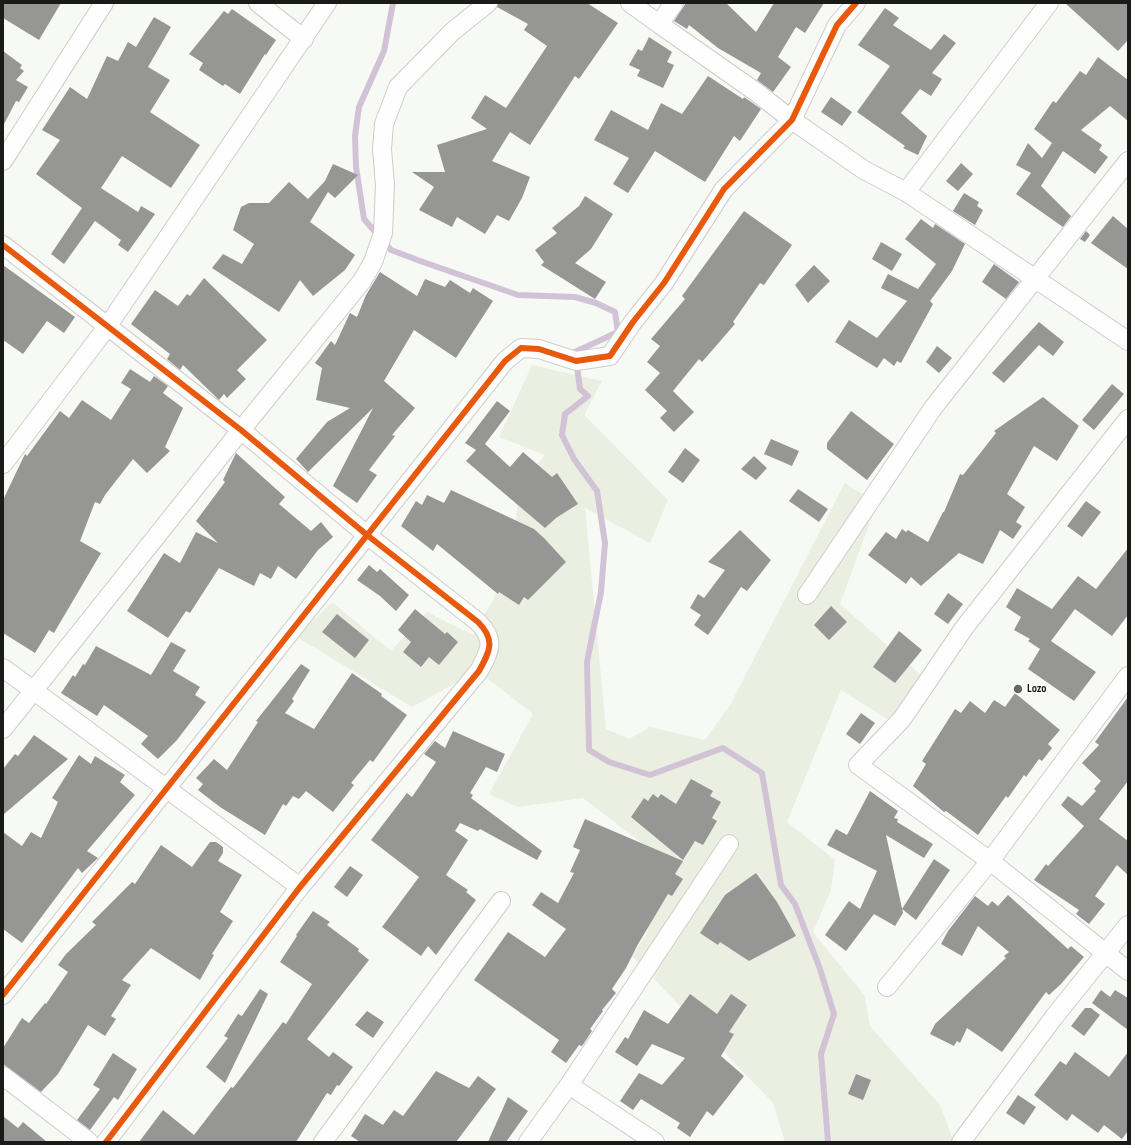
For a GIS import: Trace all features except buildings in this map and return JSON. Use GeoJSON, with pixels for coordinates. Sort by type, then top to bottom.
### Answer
{"type":"FeatureCollection","features":[{"type":"Feature","properties":{"kind":"street"},"geometry":{"type":"LineString","coordinates":[[3,161],[104,3]]}},
{"type":"Feature","properties":{"kind":"street"},"geometry":{"type":"LineString","coordinates":[[258,3],[304,39]]}},
{"type":"Feature","properties":{"kind":"street"},"geometry":{"type":"LineString","coordinates":[[3,464],[107,327],[327,3]]}},
{"type":"Feature","properties":{"kind":"street"},"geometry":{"type":"LineString","coordinates":[[3,729],[241,430],[362,281],[373,262],[383,233],[385,216],[382,149],[384,124],[398,87],[453,31],[488,3]]}},
{"type":"Feature","properties":{"kind":"street"},"geometry":{"type":"LineString","coordinates":[[630,3],[864,170],[906,192],[1128,341]]}},
{"type":"Feature","properties":{"kind":"street"},"geometry":{"type":"LineString","coordinates":[[659,24],[674,3]]}},
{"type":"Feature","properties":{"kind":"street"},"geometry":{"type":"LineString","coordinates":[[3,995],[505,361],[521,348],[539,349],[576,361],[610,356],[633,322],[664,283],[724,189],[792,120],[837,25],[856,3]]}},
{"type":"Feature","properties":{"kind":"street"},"geometry":{"type":"LineString","coordinates":[[906,192],[1049,3]]}},
{"type":"Feature","properties":{"kind":"street"},"geometry":{"type":"LineString","coordinates":[[807,595],[933,408],[1128,161]]}},
{"type":"Feature","properties":{"kind":"street"},"geometry":{"type":"LineString","coordinates":[[3,245],[241,430],[367,535],[478,622],[487,631],[490,641],[489,654],[479,671],[300,887],[106,1142]]}},
{"type":"Feature","properties":{"kind":"street"},"geometry":{"type":"LineString","coordinates":[[1128,419],[964,628],[902,720],[858,765],[990,861],[1128,971]]}},
{"type":"Feature","properties":{"kind":"street"},"geometry":{"type":"LineString","coordinates":[[3,668],[300,887]]}},
{"type":"Feature","properties":{"kind":"street"},"geometry":{"type":"LineString","coordinates":[[887,987],[990,861],[1128,676]]}},
{"type":"Feature","properties":{"kind":"street"},"geometry":{"type":"LineString","coordinates":[[528,1142],[569,1085],[729,844]]}},
{"type":"Feature","properties":{"kind":"street"},"geometry":{"type":"LineString","coordinates":[[323,1142],[501,901]]}},
{"type":"Feature","properties":{"kind":"street"},"geometry":{"type":"LineString","coordinates":[[961,1142],[1054,1017],[1128,925]]}},
{"type":"Feature","properties":{"kind":"street"},"geometry":{"type":"LineString","coordinates":[[3,1076],[89,1142]]}},
{"type":"Feature","properties":{"kind":"street"},"geometry":{"type":"LineString","coordinates":[[569,1085],[655,1142]]}},
{"type":"Feature","properties":{"kind":"shaded area"},"geometry":{"type":"Polygon","coordinates":[[[532,365],[602,381],[584,415],[668,500],[650,543],[585,508],[606,729],[629,739],[650,727],[705,740],[730,705],[845,483],[877,503],[840,604],[922,676],[890,721],[841,690],[787,822],[835,860],[831,890],[813,932],[865,996],[870,1026],[940,1105],[954,1142],[785,1142],[773,1103],[632,956],[647,933],[668,863],[583,798],[518,807],[489,794],[533,714],[478,671],[412,707],[297,637],[332,602],[391,651],[427,612],[473,635],[510,569],[520,484],[545,455],[499,437],[532,365]]]}},
{"type":"Feature","properties":{"kind":"waterway"},"geometry":{"type":"LineString","coordinates":[[393,3],[384,51],[359,107],[355,136],[356,167],[364,219],[391,250],[423,262],[518,295],[575,297],[596,303],[615,312],[618,332],[575,352],[580,389],[588,396],[565,414],[562,435],[574,459],[597,491],[605,543],[601,592],[587,662],[589,750],[609,762],[650,775],[723,748],[762,773],[781,885],[795,904],[820,969],[834,1014],[821,1054],[828,1142]]}},
{"type":"Feature","properties":{"kind":"cycle path"},"geometry":{"type":"LineString","coordinates":[[3,995],[505,361],[521,348],[539,349],[576,361],[610,356],[633,322],[664,283],[724,189],[792,120],[837,25],[856,3]]}},
{"type":"Feature","properties":{"kind":"cycle path"},"geometry":{"type":"LineString","coordinates":[[3,245],[241,430],[367,535],[478,622],[484,628],[489,640],[488,651],[479,671],[300,887],[106,1142]]}},
{"type":"Feature","properties":{"kind":"place","name":"Lozo"},"geometry":{"type":"Point","coordinates":[1018,689]}}]}
